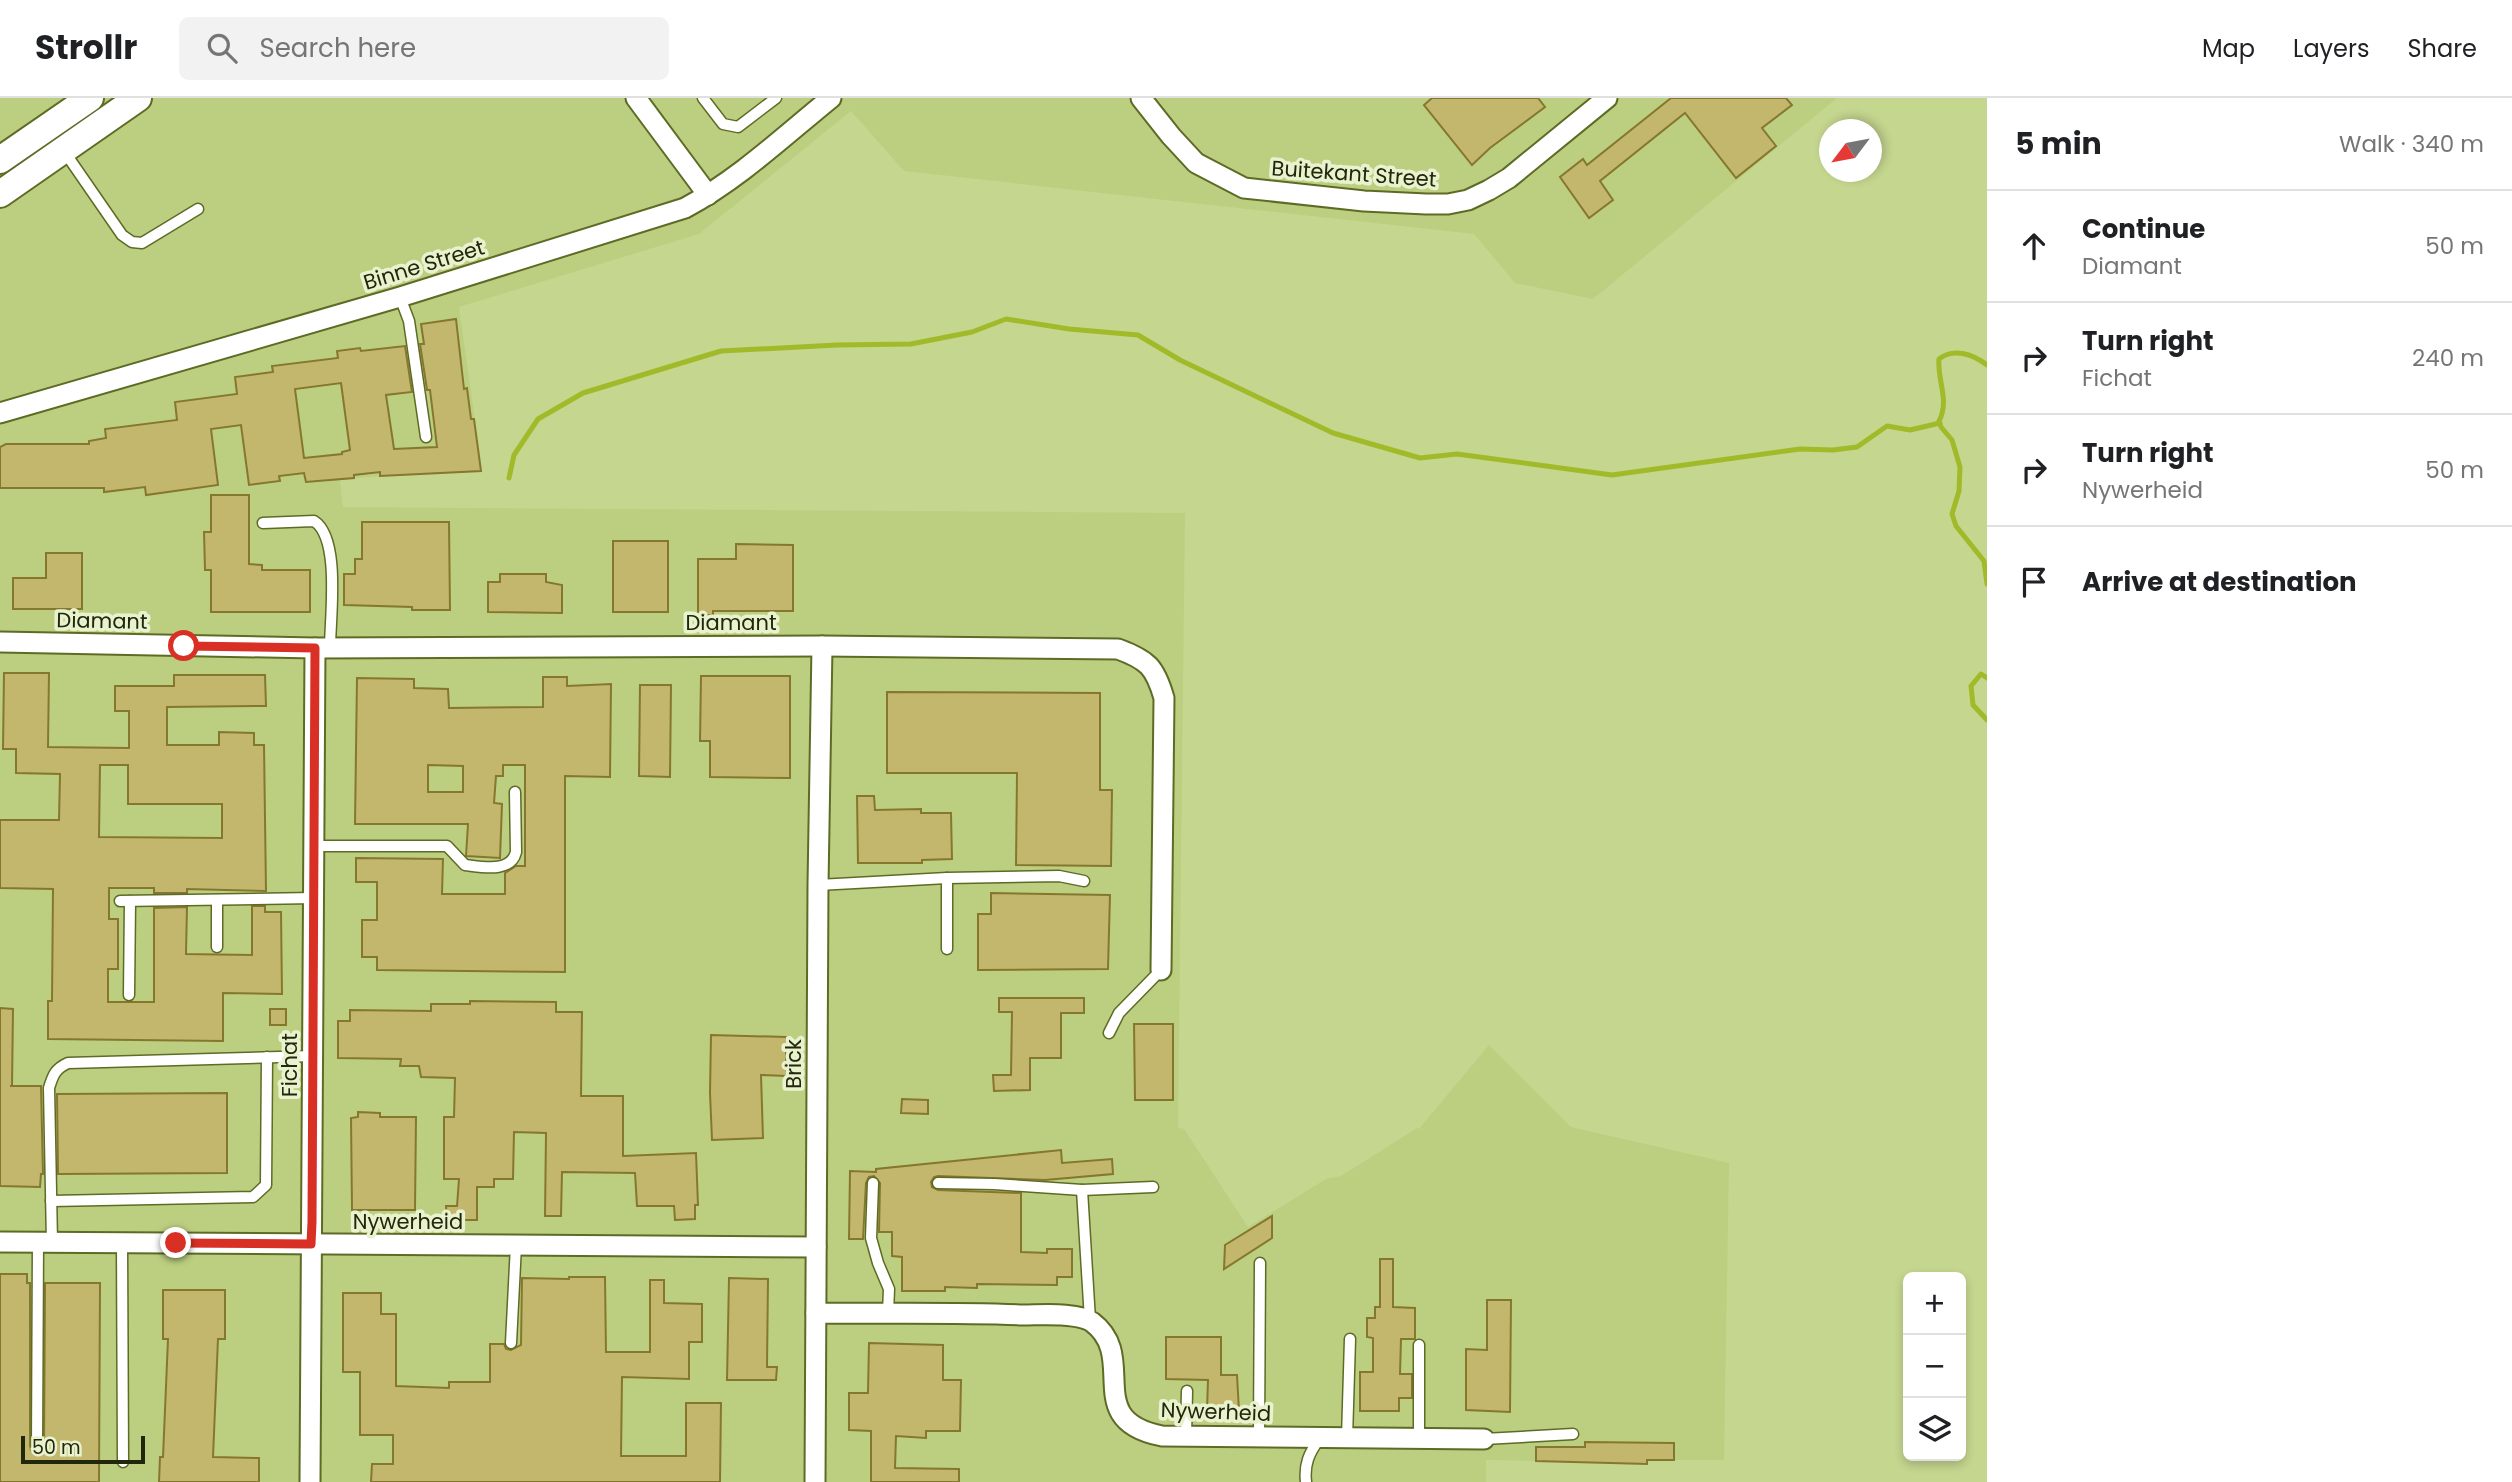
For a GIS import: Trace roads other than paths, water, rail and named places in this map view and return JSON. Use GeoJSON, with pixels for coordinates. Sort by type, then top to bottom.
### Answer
{"type":"FeatureCollection","features":[{"type":"Feature","properties":{"kind":"street"},"geometry":{"type":"LineString","coordinates":[[0,194],[138,98]]}},
{"type":"Feature","properties":{"kind":"street"},"geometry":{"type":"LineString","coordinates":[[636,98],[708,195]]}},
{"type":"Feature","properties":{"kind":"street","name":"Binne Street"},"geometry":{"type":"LineString","coordinates":[[0,413],[400,297],[685,208],[708,195],[831,98]]}},
{"type":"Feature","properties":{"kind":"street","name":"Buitekant Street"},"geometry":{"type":"LineString","coordinates":[[1141,98],[1196,163],[1244,188],[1364,201],[1448,204],[1468,200],[1508,178],[1606,98]]}},
{"type":"Feature","properties":{"kind":"street"},"geometry":{"type":"LineString","coordinates":[[0,160],[79,101]]}},
{"type":"Feature","properties":{"kind":"street","name":"Diamant"},"geometry":{"type":"LineString","coordinates":[[0,642],[323,648],[822,646],[1118,649],[1138,657],[1153,668],[1164,698],[1161,970]]}},
{"type":"Feature","properties":{"kind":"street","name":"Brick"},"geometry":{"type":"LineString","coordinates":[[815,1482],[822,646]]}},
{"type":"Feature","properties":{"kind":"street","name":"Fichat"},"geometry":{"type":"LineString","coordinates":[[310,1482],[314,898],[323,648]]}},
{"type":"Feature","properties":{"kind":"street","name":"Nywerheid"},"geometry":{"type":"LineString","coordinates":[[0,1242],[816,1247]]}},
{"type":"Feature","properties":{"kind":"street"},"geometry":{"type":"LineString","coordinates":[[816,1313],[1062,1316],[1090,1321]]}},
{"type":"Feature","properties":{"kind":"street","name":"Nywerheid"},"geometry":{"type":"LineString","coordinates":[[1090,1321],[1110,1344],[1115,1367],[1113,1381],[1116,1405],[1126,1421],[1143,1432],[1162,1436],[1484,1439]]}},
{"type":"Feature","properties":{"kind":"lane"},"geometry":{"type":"LineString","coordinates":[[703,98],[723,124],[738,127],[776,98]]}},
{"type":"Feature","properties":{"kind":"lane"},"geometry":{"type":"LineString","coordinates":[[79,101],[94,130]]}},
{"type":"Feature","properties":{"kind":"lane"},"geometry":{"type":"LineString","coordinates":[[64,150],[122,235],[132,242],[142,243],[198,209]]}},
{"type":"Feature","properties":{"kind":"lane"},"geometry":{"type":"LineString","coordinates":[[400,297],[409,321],[426,437]]}},
{"type":"Feature","properties":{"kind":"lane"},"geometry":{"type":"LineString","coordinates":[[263,523],[314,521],[321,525],[326,535],[331,558],[323,648]]}},
{"type":"Feature","properties":{"kind":"lane"},"geometry":{"type":"LineString","coordinates":[[315,846],[447,846],[465,865],[504,867],[513,860],[516,852],[515,792]]}},
{"type":"Feature","properties":{"kind":"lane"},"geometry":{"type":"LineString","coordinates":[[818,885],[947,878],[1059,876],[1084,881]]}},
{"type":"Feature","properties":{"kind":"lane"},"geometry":{"type":"LineString","coordinates":[[947,878],[947,949]]}},
{"type":"Feature","properties":{"kind":"lane"},"geometry":{"type":"LineString","coordinates":[[130,995],[125,901],[314,898]]}},
{"type":"Feature","properties":{"kind":"lane"},"geometry":{"type":"LineString","coordinates":[[217,900],[217,947]]}},
{"type":"Feature","properties":{"kind":"lane"},"geometry":{"type":"LineString","coordinates":[[1109,1033],[1119,1013],[1161,970]]}},
{"type":"Feature","properties":{"kind":"lane"},"geometry":{"type":"LineString","coordinates":[[37,1446],[45,1242],[51,1201],[49,1088],[53,1074],[68,1063],[313,1056]]}},
{"type":"Feature","properties":{"kind":"lane"},"geometry":{"type":"LineString","coordinates":[[51,1201],[253,1197],[266,1185],[268,1057]]}},
{"type":"Feature","properties":{"kind":"lane"},"geometry":{"type":"LineString","coordinates":[[873,1183],[872,1238],[889,1289],[888,1313]]}},
{"type":"Feature","properties":{"kind":"lane"},"geometry":{"type":"LineString","coordinates":[[938,1183],[1082,1190],[1153,1187]]}},
{"type":"Feature","properties":{"kind":"lane"},"geometry":{"type":"LineString","coordinates":[[1082,1190],[1090,1321]]}},
{"type":"Feature","properties":{"kind":"lane"},"geometry":{"type":"LineString","coordinates":[[122,1243],[123,1462]]}},
{"type":"Feature","properties":{"kind":"lane"},"geometry":{"type":"LineString","coordinates":[[511,1343],[516,1245]]}},
{"type":"Feature","properties":{"kind":"lane"},"geometry":{"type":"LineString","coordinates":[[1259,1437],[1260,1264]]}},
{"type":"Feature","properties":{"kind":"lane"},"geometry":{"type":"LineString","coordinates":[[1347,1438],[1350,1339]]}},
{"type":"Feature","properties":{"kind":"lane"},"geometry":{"type":"LineString","coordinates":[[1419,1345],[1419,1438]]}},
{"type":"Feature","properties":{"kind":"lane"},"geometry":{"type":"LineString","coordinates":[[1186,1436],[1187,1391]]}},
{"type":"Feature","properties":{"kind":"lane"},"geometry":{"type":"LineString","coordinates":[[1484,1439],[1573,1434]]}},
{"type":"Feature","properties":{"kind":"lane"},"geometry":{"type":"LineString","coordinates":[[1306,1482],[1304,1467],[1311,1450],[1321,1438]]}},
{"type":"Feature","properties":{"kind":"waterway"},"geometry":{"type":"LineString","coordinates":[[509,478],[514,455],[538,419],[583,393],[721,351],[911,344],[972,332],[1006,319],[1069,329],[1138,335],[1180,360],[1333,433],[1420,458],[1457,454],[1612,475],[1800,449],[1833,450],[1857,447],[1887,426],[1910,430],[1940,423]]}},
{"type":"Feature","properties":{"kind":"waterway"},"geometry":{"type":"LineString","coordinates":[[1987,365],[1976,358],[1957,353],[1939,359],[1943,398],[1939,421],[1952,440],[1960,467],[1959,491],[1952,514],[1956,526],[1984,561],[1987,584]]}},
{"type":"Feature","properties":{"kind":"waterway"},"geometry":{"type":"LineString","coordinates":[[1987,678],[1981,674],[1971,686],[1973,705],[1987,720]]}}]}
